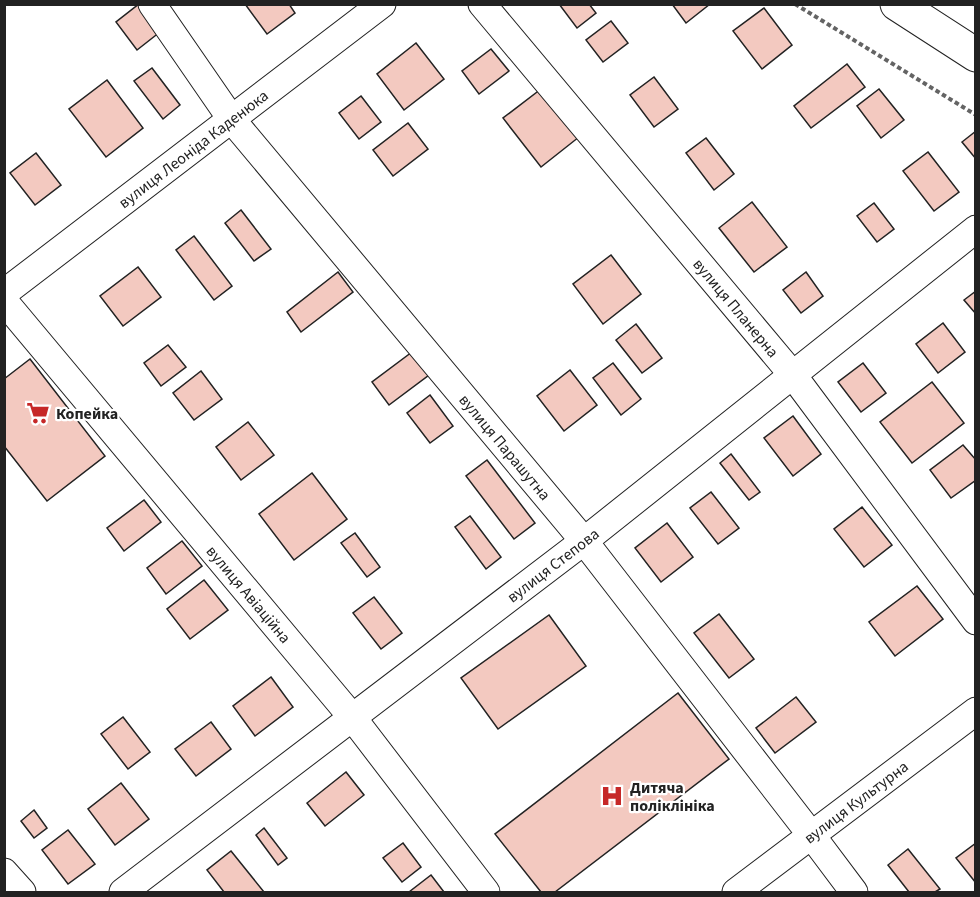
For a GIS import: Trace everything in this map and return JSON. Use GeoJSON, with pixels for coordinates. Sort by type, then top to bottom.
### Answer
{"type":"FeatureCollection","features":[{"type":"Feature","properties":{"kind":"main road"},"geometry":{"type":"LineString","coordinates":[[897,4],[975,55]]}},
{"type":"Feature","properties":{"kind":"street","name":"вулиця Парашутна"},"geometry":{"type":"LineString","coordinates":[[152,4],[232,120],[584,540],[854,892]]}},
{"type":"Feature","properties":{"kind":"street","name":"вулиця Леоніда Каденюка"},"geometry":{"type":"LineString","coordinates":[[4,293],[382,4]]}},
{"type":"Feature","properties":{"kind":"street","name":"вулиця Планерна"},"geometry":{"type":"LineString","coordinates":[[482,4],[792,374],[975,621]]}},
{"type":"Feature","properties":{"kind":"street","name":"вулиця Степова"},"geometry":{"type":"LineString","coordinates":[[123,892],[584,540],[975,229]]}},
{"type":"Feature","properties":{"kind":"street","name":"вулиця Авіаційна"},"geometry":{"type":"LineString","coordinates":[[4,301],[352,717],[486,892]]}},
{"type":"Feature","properties":{"kind":"street","name":"вулиця Культурна"},"geometry":{"type":"LineString","coordinates":[[736,892],[975,711]]}},
{"type":"Feature","properties":{"kind":"street"},"geometry":{"type":"LineString","coordinates":[[4,872],[22,892]]}},
{"type":"Feature","properties":{"kind":"path"},"geometry":{"type":"LineString","coordinates":[[795,4],[975,115]]}},
{"type":"Feature","properties":{"kind":"building"},"geometry":{"type":"Polygon","coordinates":[[[139,4],[174,21],[137,50],[116,22],[139,4]]]}},
{"type":"Feature","properties":{"kind":"building"},"geometry":{"type":"Polygon","coordinates":[[[245,4],[289,4],[295,13],[267,34],[245,4]]]}},
{"type":"Feature","properties":{"kind":"building"},"geometry":{"type":"Polygon","coordinates":[[[559,4],[589,4],[596,13],[577,28],[559,4]]]}},
{"type":"Feature","properties":{"kind":"building"},"geometry":{"type":"Polygon","coordinates":[[[672,4],[710,4],[686,23],[672,4]]]}},
{"type":"Feature","properties":{"kind":"building"},"geometry":{"type":"Polygon","coordinates":[[[764,8],[792,45],[762,69],[733,31],[764,8]]]}},
{"type":"Feature","properties":{"kind":"building"},"geometry":{"type":"Polygon","coordinates":[[[611,21],[628,43],[603,62],[586,40],[611,21]]]}},
{"type":"Feature","properties":{"kind":"building"},"geometry":{"type":"Polygon","coordinates":[[[416,43],[444,79],[404,110],[377,74],[416,43]]]}},
{"type":"Feature","properties":{"kind":"building"},"geometry":{"type":"Polygon","coordinates":[[[491,49],[509,71],[479,94],[462,71],[491,49]]]}},
{"type":"Feature","properties":{"kind":"building"},"geometry":{"type":"Polygon","coordinates":[[[847,64],[865,87],[811,128],[794,106],[847,64]]]}},
{"type":"Feature","properties":{"kind":"building"},"geometry":{"type":"Polygon","coordinates":[[[152,68],[180,105],[163,119],[134,81],[152,68]]]}},
{"type":"Feature","properties":{"kind":"building"},"geometry":{"type":"Polygon","coordinates":[[[654,77],[678,109],[654,127],[630,95],[654,77]]]}},
{"type":"Feature","properties":{"kind":"building"},"geometry":{"type":"Polygon","coordinates":[[[107,80],[143,128],[106,157],[69,109],[107,80]]]}},
{"type":"Feature","properties":{"kind":"building"},"geometry":{"type":"Polygon","coordinates":[[[541,89],[579,137],[541,167],[503,118],[541,89]]]}},
{"type":"Feature","properties":{"kind":"building"},"geometry":{"type":"Polygon","coordinates":[[[879,89],[904,120],[881,138],[857,106],[879,89]]]}},
{"type":"Feature","properties":{"kind":"building"},"geometry":{"type":"Polygon","coordinates":[[[361,96],[381,122],[359,139],[339,113],[361,96]]]}},
{"type":"Feature","properties":{"kind":"building"},"geometry":{"type":"Polygon","coordinates":[[[408,123],[428,149],[393,176],[373,150],[408,123]]]}},
{"type":"Feature","properties":{"kind":"building"},"geometry":{"type":"Polygon","coordinates":[[[976,131],[976,159],[962,142],[976,131]]]}},
{"type":"Feature","properties":{"kind":"building"},"geometry":{"type":"Polygon","coordinates":[[[706,138],[734,174],[714,190],[686,153],[706,138]]]}},
{"type":"Feature","properties":{"kind":"building"},"geometry":{"type":"Polygon","coordinates":[[[928,152],[959,192],[934,211],[903,171],[928,152]]]}},
{"type":"Feature","properties":{"kind":"building"},"geometry":{"type":"Polygon","coordinates":[[[36,153],[61,185],[35,205],[10,173],[36,153]]]}},
{"type":"Feature","properties":{"kind":"building"},"geometry":{"type":"Polygon","coordinates":[[[752,202],[787,247],[754,272],[719,228],[752,202]]]}},
{"type":"Feature","properties":{"kind":"building"},"geometry":{"type":"Polygon","coordinates":[[[874,203],[894,229],[877,242],[857,216],[874,203]]]}},
{"type":"Feature","properties":{"kind":"building"},"geometry":{"type":"Polygon","coordinates":[[[241,210],[271,249],[254,261],[225,223],[241,210]]]}},
{"type":"Feature","properties":{"kind":"building"},"geometry":{"type":"Polygon","coordinates":[[[194,236],[232,286],[214,300],[176,250],[194,236]]]}},
{"type":"Feature","properties":{"kind":"building"},"geometry":{"type":"Polygon","coordinates":[[[611,255],[641,294],[603,324],[573,284],[611,255]]]}},
{"type":"Feature","properties":{"kind":"building"},"geometry":{"type":"Polygon","coordinates":[[[138,267],[161,297],[123,326],[100,296],[138,267]]]}},
{"type":"Feature","properties":{"kind":"building"},"geometry":{"type":"Polygon","coordinates":[[[338,272],[353,292],[301,332],[287,312],[338,272]]]}},
{"type":"Feature","properties":{"kind":"building"},"geometry":{"type":"Polygon","coordinates":[[[806,272],[823,296],[801,313],[783,290],[806,272]]]}},
{"type":"Feature","properties":{"kind":"building"},"geometry":{"type":"Polygon","coordinates":[[[976,291],[976,314],[964,300],[976,291]]]}},
{"type":"Feature","properties":{"kind":"building"},"geometry":{"type":"Polygon","coordinates":[[[943,323],[965,352],[938,373],[916,344],[943,323]]]}},
{"type":"Feature","properties":{"kind":"building"},"geometry":{"type":"Polygon","coordinates":[[[636,324],[662,358],[642,373],[616,340],[636,324]]]}},
{"type":"Feature","properties":{"kind":"building"},"geometry":{"type":"Polygon","coordinates":[[[168,345],[186,367],[161,386],[144,363],[168,345]]]}},
{"type":"Feature","properties":{"kind":"building"},"geometry":{"type":"Polygon","coordinates":[[[412,352],[429,375],[389,405],[372,382],[412,352]]]}},
{"type":"Feature","properties":{"kind":"building","name":"Копейка"},"geometry":{"type":"Polygon","coordinates":[[[30,359],[105,456],[47,501],[4,446],[4,379],[30,359]]]}},
{"type":"Feature","properties":{"kind":"building"},"geometry":{"type":"Polygon","coordinates":[[[613,363],[641,399],[621,415],[593,378],[613,363]]]}},
{"type":"Feature","properties":{"kind":"building"},"geometry":{"type":"Polygon","coordinates":[[[863,363],[886,393],[861,412],[838,382],[863,363]]]}},
{"type":"Feature","properties":{"kind":"building"},"geometry":{"type":"Polygon","coordinates":[[[570,370],[597,405],[564,431],[537,396],[570,370]]]}},
{"type":"Feature","properties":{"kind":"building"},"geometry":{"type":"Polygon","coordinates":[[[201,371],[222,399],[194,420],[173,393],[201,371]]]}},
{"type":"Feature","properties":{"kind":"building"},"geometry":{"type":"Polygon","coordinates":[[[932,382],[964,423],[912,463],[880,422],[932,382]]]}},
{"type":"Feature","properties":{"kind":"building"},"geometry":{"type":"Polygon","coordinates":[[[430,395],[453,426],[430,443],[407,413],[430,395]]]}},
{"type":"Feature","properties":{"kind":"building"},"geometry":{"type":"Polygon","coordinates":[[[793,416],[821,454],[793,476],[764,438],[793,416]]]}},
{"type":"Feature","properties":{"kind":"building"},"geometry":{"type":"Polygon","coordinates":[[[248,422],[274,455],[241,480],[216,447],[248,422]]]}},
{"type":"Feature","properties":{"kind":"building"},"geometry":{"type":"Polygon","coordinates":[[[963,445],[976,460],[976,480],[951,498],[930,470],[963,445]]]}},
{"type":"Feature","properties":{"kind":"building"},"geometry":{"type":"Polygon","coordinates":[[[731,454],[760,492],[749,500],[720,463],[731,454]]]}},
{"type":"Feature","properties":{"kind":"building"},"geometry":{"type":"Polygon","coordinates":[[[487,460],[535,523],[514,539],[466,476],[487,460]]]}},
{"type":"Feature","properties":{"kind":"building"},"geometry":{"type":"Polygon","coordinates":[[[312,473],[347,519],[294,560],[259,514],[312,473]]]}},
{"type":"Feature","properties":{"kind":"building"},"geometry":{"type":"Polygon","coordinates":[[[711,492],[739,528],[718,544],[690,508],[711,492]]]}},
{"type":"Feature","properties":{"kind":"building"},"geometry":{"type":"Polygon","coordinates":[[[144,500],[161,522],[124,551],[107,528],[144,500]]]}},
{"type":"Feature","properties":{"kind":"building"},"geometry":{"type":"Polygon","coordinates":[[[862,507],[892,545],[864,567],[834,529],[862,507]]]}},
{"type":"Feature","properties":{"kind":"building"},"geometry":{"type":"Polygon","coordinates":[[[470,516],[501,557],[486,569],[455,527],[470,516]]]}},
{"type":"Feature","properties":{"kind":"building"},"geometry":{"type":"Polygon","coordinates":[[[667,523],[693,557],[661,582],[635,548],[667,523]]]}},
{"type":"Feature","properties":{"kind":"building"},"geometry":{"type":"Polygon","coordinates":[[[355,533],[380,567],[367,577],[341,543],[355,533]]]}},
{"type":"Feature","properties":{"kind":"building"},"geometry":{"type":"Polygon","coordinates":[[[182,541],[202,566],[166,594],[147,568],[182,541]]]}},
{"type":"Feature","properties":{"kind":"building"},"geometry":{"type":"Polygon","coordinates":[[[204,580],[228,610],[190,639],[167,609],[204,580]]]}},
{"type":"Feature","properties":{"kind":"building"},"geometry":{"type":"Polygon","coordinates":[[[917,586],[943,619],[895,656],[869,622],[917,586]]]}},
{"type":"Feature","properties":{"kind":"building"},"geometry":{"type":"Polygon","coordinates":[[[374,597],[402,633],[381,649],[353,613],[374,597]]]}},
{"type":"Feature","properties":{"kind":"building"},"geometry":{"type":"Polygon","coordinates":[[[719,614],[754,659],[729,678],[694,633],[719,614]]]}},
{"type":"Feature","properties":{"kind":"building"},"geometry":{"type":"Polygon","coordinates":[[[549,615],[586,666],[498,729],[461,678],[549,615]]]}},
{"type":"Feature","properties":{"kind":"building"},"geometry":{"type":"Polygon","coordinates":[[[271,677],[293,707],[255,736],[233,706],[271,677]]]}},
{"type":"Feature","properties":{"kind":"building","name":"Дитяча поліклініка"},"geometry":{"type":"Polygon","coordinates":[[[678,693],[729,759],[555,892],[541,892],[495,834],[678,693]]]}},
{"type":"Feature","properties":{"kind":"building"},"geometry":{"type":"Polygon","coordinates":[[[796,697],[816,722],[775,753],[756,728],[796,697]]]}},
{"type":"Feature","properties":{"kind":"building"},"geometry":{"type":"Polygon","coordinates":[[[123,717],[150,752],[128,769],[101,734],[123,717]]]}},
{"type":"Feature","properties":{"kind":"building"},"geometry":{"type":"Polygon","coordinates":[[[211,722],[231,749],[196,776],[175,749],[211,722]]]}},
{"type":"Feature","properties":{"kind":"building"},"geometry":{"type":"Polygon","coordinates":[[[346,772],[364,795],[325,826],[307,803],[346,772]]]}},
{"type":"Feature","properties":{"kind":"building"},"geometry":{"type":"Polygon","coordinates":[[[121,783],[149,819],[115,845],[88,809],[121,783]]]}},
{"type":"Feature","properties":{"kind":"building"},"geometry":{"type":"Polygon","coordinates":[[[34,810],[47,828],[34,838],[21,821],[34,810]]]}},
{"type":"Feature","properties":{"kind":"building"},"geometry":{"type":"Polygon","coordinates":[[[264,828],[287,858],[278,865],[256,835],[264,828]]]}},
{"type":"Feature","properties":{"kind":"building"},"geometry":{"type":"Polygon","coordinates":[[[68,830],[95,864],[68,884],[42,850],[68,830]]]}},
{"type":"Feature","properties":{"kind":"building"},"geometry":{"type":"Polygon","coordinates":[[[403,843],[421,867],[402,882],[383,858],[403,843]]]}},
{"type":"Feature","properties":{"kind":"building"},"geometry":{"type":"Polygon","coordinates":[[[976,843],[976,883],[956,858],[976,843]]]}},
{"type":"Feature","properties":{"kind":"building"},"geometry":{"type":"Polygon","coordinates":[[[908,849],[940,889],[935,892],[909,892],[888,865],[908,849]]]}},
{"type":"Feature","properties":{"kind":"building"},"geometry":{"type":"Polygon","coordinates":[[[231,851],[264,892],[224,892],[207,870],[231,851]]]}},
{"type":"Feature","properties":{"kind":"building"},"geometry":{"type":"Polygon","coordinates":[[[431,875],[444,892],[409,892],[431,875]]]}},
{"type":"Feature","properties":{"kind":"place","name":"Копейка"},"geometry":{"type":"Point","coordinates":[38,413]}},
{"type":"Feature","properties":{"kind":"place","name":"Дитяча поліклініка"},"geometry":{"type":"Point","coordinates":[612,796]}}]}
